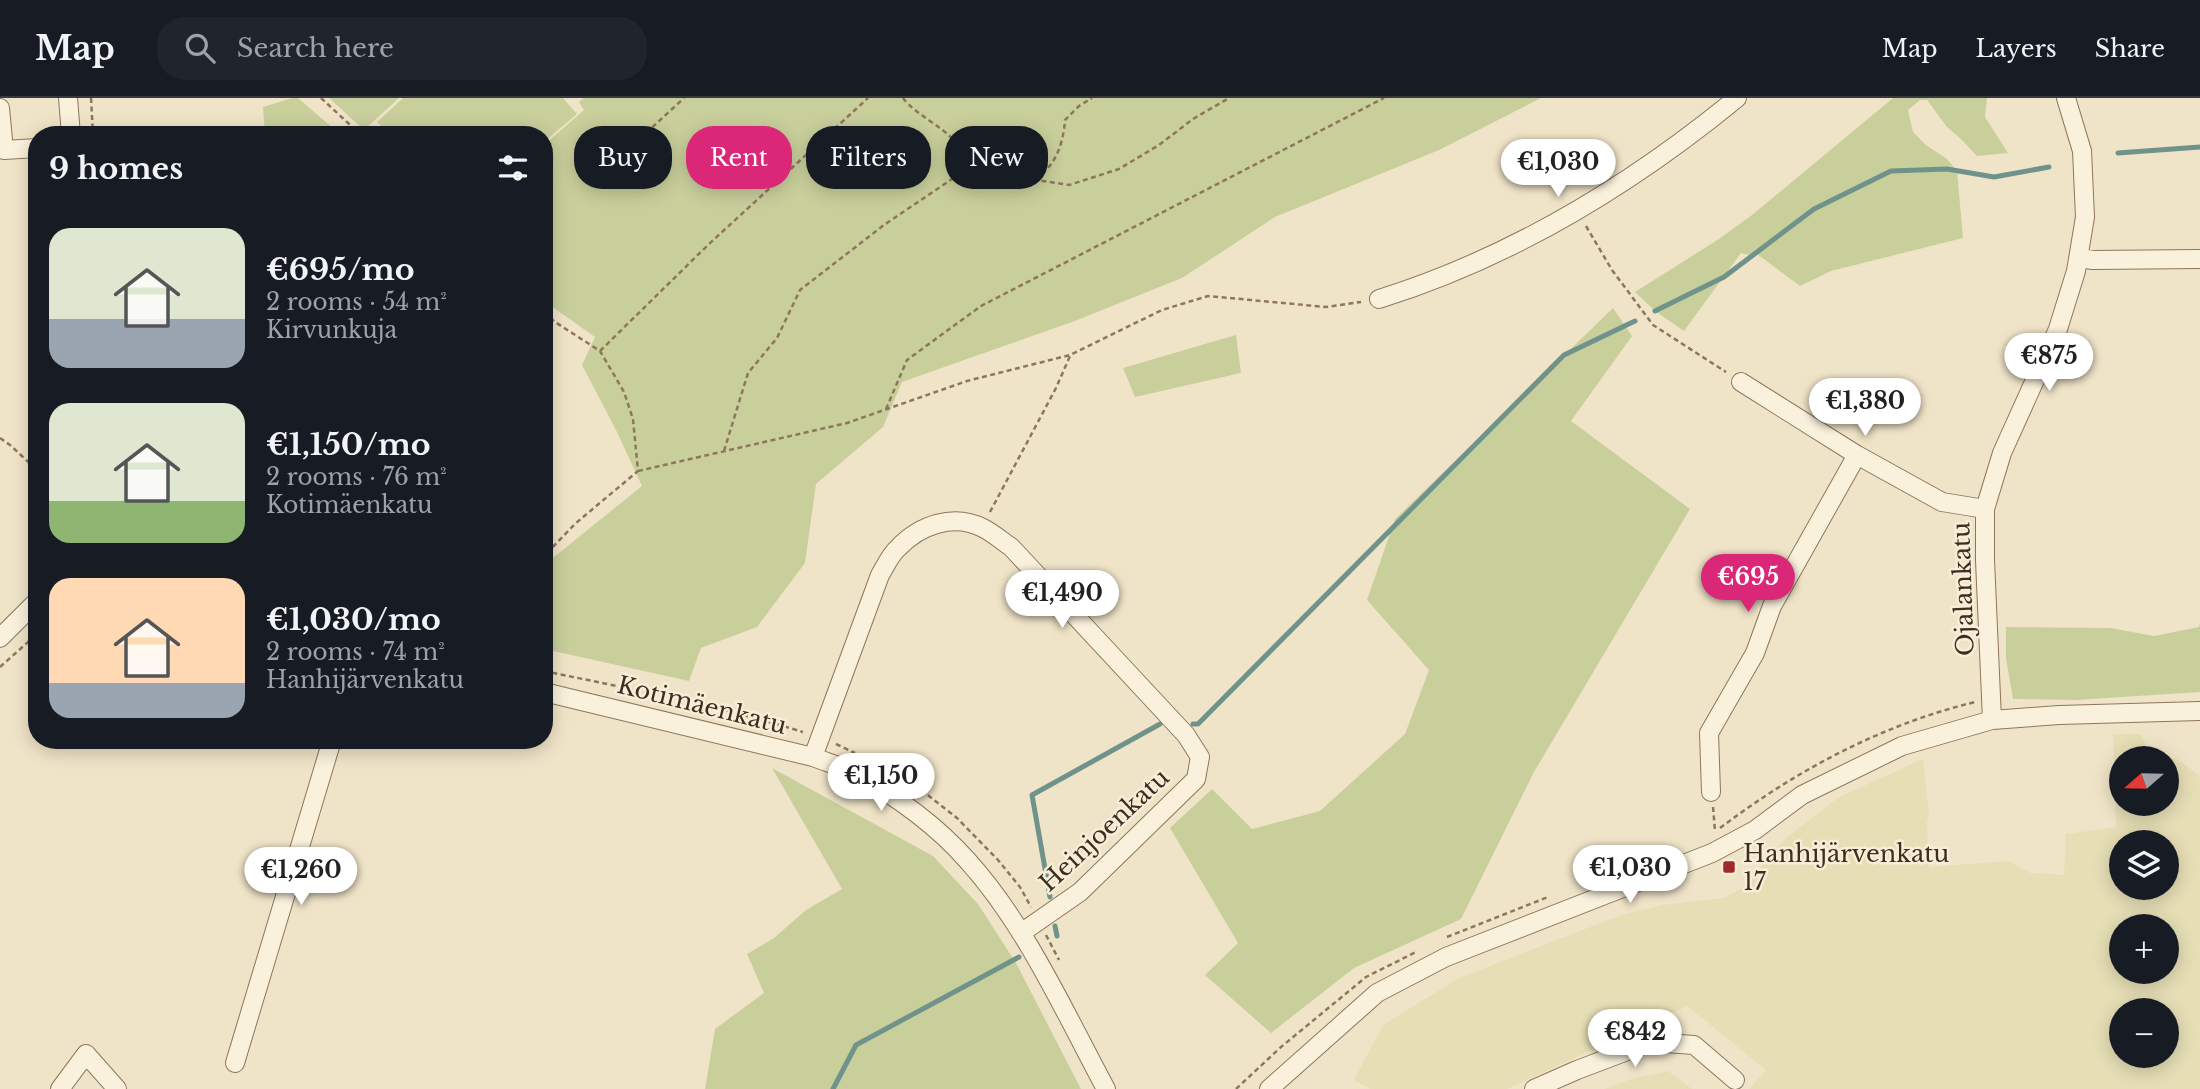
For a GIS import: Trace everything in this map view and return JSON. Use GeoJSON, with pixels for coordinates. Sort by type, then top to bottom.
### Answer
{"type":"FeatureCollection","features":[{"type":"Feature","properties":{"kind":"street"},"geometry":{"type":"LineString","coordinates":[[68,98],[71,126]]}},
{"type":"Feature","properties":{"kind":"street"},"geometry":{"type":"LineString","coordinates":[[1379,299],[1417,287],[1497,254],[1577,210],[1630,178],[1737,98]]}},
{"type":"Feature","properties":{"kind":"street","name":"Ojalankatu"},"geometry":{"type":"LineString","coordinates":[[1992,720],[1985,509],[2002,453],[2058,329],[2080,258],[2085,218],[2082,151],[2067,98]]}},
{"type":"Feature","properties":{"kind":"street"},"geometry":{"type":"LineString","coordinates":[[0,108],[4,150],[28,149]]}},
{"type":"Feature","properties":{"kind":"street"},"geometry":{"type":"LineString","coordinates":[[2080,258],[2200,259]]}},
{"type":"Feature","properties":{"kind":"street"},"geometry":{"type":"LineString","coordinates":[[1741,382],[1857,455],[1942,502],[1985,509]]}},
{"type":"Feature","properties":{"kind":"street"},"geometry":{"type":"LineString","coordinates":[[1711,792],[1709,733],[1755,653],[1772,606],[1857,455]]}},
{"type":"Feature","properties":{"kind":"street","name":"Heinjoenkatu"},"geometry":{"type":"LineString","coordinates":[[813,757],[880,575],[896,549],[920,530],[939,522],[960,522],[982,527],[1011,547],[1186,735],[1200,757],[1196,779],[1080,892],[1021,933]]}},
{"type":"Feature","properties":{"kind":"street"},"geometry":{"type":"LineString","coordinates":[[0,638],[28,610]]}},
{"type":"Feature","properties":{"kind":"street","name":"Kotimäenkatu"},"geometry":{"type":"LineString","coordinates":[[553,693],[813,757],[851,771],[894,799],[936,830],[967,860],[996,895],[1021,933],[1107,1089]]}},
{"type":"Feature","properties":{"kind":"street"},"geometry":{"type":"LineString","coordinates":[[1269,1089],[1377,993],[1404,978],[1446,957],[1712,853],[1755,830],[1802,795],[1902,746],[1992,720],[2200,710]]}},
{"type":"Feature","properties":{"kind":"street"},"geometry":{"type":"LineString","coordinates":[[235,1063],[329,749]]}},
{"type":"Feature","properties":{"kind":"street"},"geometry":{"type":"LineString","coordinates":[[1534,1089],[1651,1042],[1694,1045],[1735,1080]]}},
{"type":"Feature","properties":{"kind":"street"},"geometry":{"type":"LineString","coordinates":[[60,1089],[86,1054],[117,1089]]}},
{"type":"Feature","properties":{"kind":"path"},"geometry":{"type":"LineString","coordinates":[[91,98],[93,126]]}},
{"type":"Feature","properties":{"kind":"path"},"geometry":{"type":"LineString","coordinates":[[321,98],[351,126]]}},
{"type":"Feature","properties":{"kind":"path"},"geometry":{"type":"LineString","coordinates":[[654,126],[684,98]]}},
{"type":"Feature","properties":{"kind":"path"},"geometry":{"type":"LineString","coordinates":[[600,351],[709,244],[868,98]]}},
{"type":"Feature","properties":{"kind":"path"},"geometry":{"type":"LineString","coordinates":[[903,98],[910,107],[945,132]]}},
{"type":"Feature","properties":{"kind":"path"},"geometry":{"type":"LineString","coordinates":[[1048,166],[1064,136],[1065,120],[1092,98]]}},
{"type":"Feature","properties":{"kind":"path"},"geometry":{"type":"LineString","coordinates":[[1048,182],[1069,185],[1119,169],[1159,145],[1192,119],[1229,98]]}},
{"type":"Feature","properties":{"kind":"path"},"geometry":{"type":"LineString","coordinates":[[887,409],[907,360],[981,306],[1384,98]]}},
{"type":"Feature","properties":{"kind":"path"},"geometry":{"type":"LineString","coordinates":[[723,451],[748,373],[777,338],[800,290],[884,225],[945,184]]}},
{"type":"Feature","properties":{"kind":"path"},"geometry":{"type":"LineString","coordinates":[[1577,210],[1612,270],[1654,325],[1741,382]]}},
{"type":"Feature","properties":{"kind":"path"},"geometry":{"type":"LineString","coordinates":[[553,547],[576,523],[638,471],[847,423],[967,381],[1070,355],[1162,310],[1208,296],[1326,307],[1379,299]]}},
{"type":"Feature","properties":{"kind":"path"},"geometry":{"type":"LineString","coordinates":[[553,320],[600,351],[624,392],[633,419],[638,471]]}},
{"type":"Feature","properties":{"kind":"path"},"geometry":{"type":"LineString","coordinates":[[982,527],[1056,388],[1070,355]]}},
{"type":"Feature","properties":{"kind":"path"},"geometry":{"type":"LineString","coordinates":[[0,438],[28,462]]}},
{"type":"Feature","properties":{"kind":"path"},"geometry":{"type":"LineString","coordinates":[[0,667],[28,642]]}},
{"type":"Feature","properties":{"kind":"path"},"geometry":{"type":"LineString","coordinates":[[553,673],[748,716],[820,737],[911,782],[957,818],[1020,887],[1063,969]]}},
{"type":"Feature","properties":{"kind":"path"},"geometry":{"type":"LineString","coordinates":[[1711,792],[1715,831],[1788,780],[1842,751],[1928,714],[1991,699]]}},
{"type":"Feature","properties":{"kind":"path"},"geometry":{"type":"LineString","coordinates":[[1439,940],[1550,896]]}},
{"type":"Feature","properties":{"kind":"path"},"geometry":{"type":"LineString","coordinates":[[1236,1089],[1281,1047],[1366,977],[1415,952]]}},
{"type":"Feature","properties":{"kind":"shaded area"},"geometry":{"type":"Polygon","coordinates":[[[2113,734],[2141,734],[2146,746],[2113,746],[2113,734]]]}},
{"type":"Feature","properties":{"kind":"shaded area"},"geometry":{"type":"Polygon","coordinates":[[[1923,759],[1929,815],[1929,867],[2009,861],[2030,873],[2064,875],[2066,834],[2116,827],[2116,816],[2179,816],[2179,761],[2200,776],[2200,1089],[1749,1089],[1766,1070],[1687,1006],[1507,1089],[1370,1089],[1354,1080],[1383,1025],[1459,978],[1624,914],[1663,905],[1724,898],[1742,888],[1786,838],[1839,797],[1923,759]]]}},
{"type":"Feature","properties":{"kind":"shaded area"},"geometry":{"type":"Polygon","coordinates":[[[1668,1071],[1692,1089],[1604,1089],[1634,1078],[1668,1071]]]}},
{"type":"Feature","properties":{"kind":"green space"},"geometry":{"type":"Polygon","coordinates":[[[298,98],[331,126],[264,126],[263,107],[298,98]]]}},
{"type":"Feature","properties":{"kind":"green space"},"geometry":{"type":"Polygon","coordinates":[[[329,98],[399,98],[368,126],[360,126],[329,98]]]}},
{"type":"Feature","properties":{"kind":"green space"},"geometry":{"type":"Polygon","coordinates":[[[403,98],[563,98],[577,114],[553,134],[553,126],[381,126],[377,122],[403,98]]]}},
{"type":"Feature","properties":{"kind":"green space"},"geometry":{"type":"Polygon","coordinates":[[[584,98],[1541,98],[1439,150],[1275,217],[1182,278],[1075,321],[902,382],[883,427],[816,484],[805,563],[757,627],[701,648],[689,681],[553,651],[553,558],[642,486],[582,365],[595,337],[553,307],[553,137],[584,110],[579,102],[584,98]]]}},
{"type":"Feature","properties":{"kind":"green space"},"geometry":{"type":"Polygon","coordinates":[[[1893,98],[1987,98],[1985,117],[2008,153],[1977,156],[1947,127],[1927,100],[1920,100],[1908,110],[1913,132],[1947,159],[1957,171],[1963,238],[1831,271],[1800,286],[1757,254],[1753,256],[1741,253],[1684,331],[1655,311],[1635,292],[1752,215],[1893,98]]]}},
{"type":"Feature","properties":{"kind":"green space"},"geometry":{"type":"Polygon","coordinates":[[[1613,308],[1632,336],[1571,421],[1690,509],[1534,772],[1461,919],[1354,968],[1271,1033],[1205,975],[1238,943],[1170,828],[1212,789],[1252,829],[1320,811],[1405,734],[1429,670],[1367,600],[1395,519],[1613,308]]]}},
{"type":"Feature","properties":{"kind":"green space"},"geometry":{"type":"Polygon","coordinates":[[[1236,335],[1241,373],[1135,397],[1123,368],[1236,335]]]}},
{"type":"Feature","properties":{"kind":"green space"},"geometry":{"type":"Polygon","coordinates":[[[2200,622],[2200,692],[2076,700],[2013,699],[2006,658],[2006,627],[2111,628],[2154,636],[2199,627],[2200,622]]]}},
{"type":"Feature","properties":{"kind":"green space"},"geometry":{"type":"Polygon","coordinates":[[[772,768],[933,856],[978,904],[1016,963],[1081,1089],[705,1089],[715,1029],[764,993],[747,954],[774,938],[806,910],[842,889],[772,768]]]}},
{"type":"Feature","properties":{"kind":"waterway"},"geometry":{"type":"LineString","coordinates":[[2118,153],[2200,147]]}},
{"type":"Feature","properties":{"kind":"waterway"},"geometry":{"type":"LineString","coordinates":[[1655,311],[1724,277],[1814,209],[1891,171],[1947,169],[1994,177],[2049,167]]}},
{"type":"Feature","properties":{"kind":"waterway"},"geometry":{"type":"LineString","coordinates":[[1193,724],[1198,724],[1564,355],[1635,321]]}},
{"type":"Feature","properties":{"kind":"waterway"},"geometry":{"type":"LineString","coordinates":[[1050,897],[1032,795],[1160,724]]}},
{"type":"Feature","properties":{"kind":"waterway"},"geometry":{"type":"LineString","coordinates":[[1055,926],[1057,936]]}},
{"type":"Feature","properties":{"kind":"waterway"},"geometry":{"type":"LineString","coordinates":[[833,1089],[856,1045],[1019,957]]}},
{"type":"Feature","properties":{"kind":"place","name":"Hanhijärvenkatu 17"},"geometry":{"type":"Point","coordinates":[1729,867]}}]}
